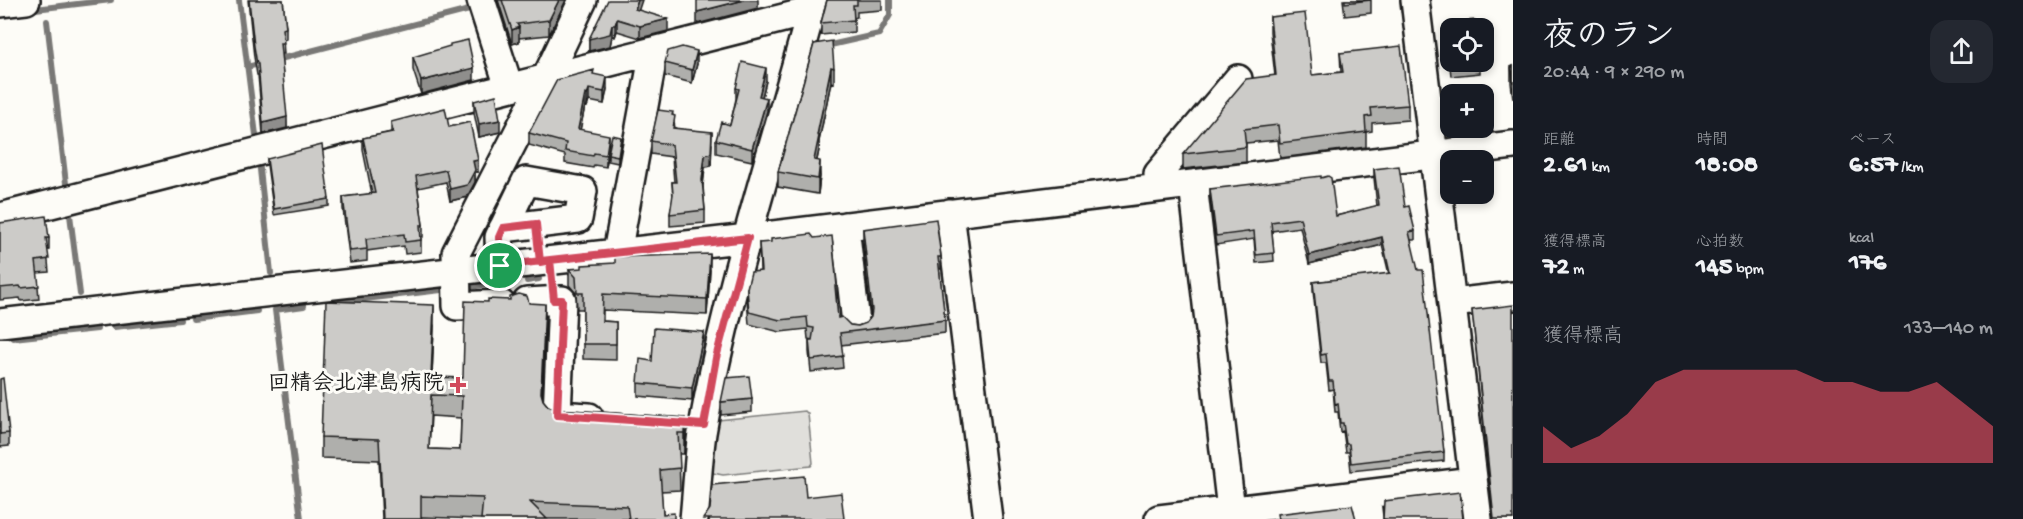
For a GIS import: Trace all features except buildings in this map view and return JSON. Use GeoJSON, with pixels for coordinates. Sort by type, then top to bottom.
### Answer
{"type":"FeatureCollection","features":[{"type":"Feature","properties":{"kind":"street"},"geometry":{"type":"LineString","coordinates":[[0,3],[27,0]]}},
{"type":"Feature","properties":{"kind":"street"},"geometry":{"type":"LineString","coordinates":[[481,0],[509,87]]}},
{"type":"Feature","properties":{"kind":"street"},"geometry":{"type":"LineString","coordinates":[[583,0],[546,78],[456,253],[458,306],[562,300],[557,415],[616,419]]}},
{"type":"Feature","properties":{"kind":"street"},"geometry":{"type":"LineString","coordinates":[[1415,0],[1478,519]]}},
{"type":"Feature","properties":{"kind":"street"},"geometry":{"type":"LineString","coordinates":[[0,217],[654,51],[812,6]]}},
{"type":"Feature","properties":{"kind":"street"},"geometry":{"type":"LineString","coordinates":[[694,519],[693,424],[716,358],[760,185],[812,6]]}},
{"type":"Feature","properties":{"kind":"street"},"geometry":{"type":"LineString","coordinates":[[617,253],[654,51]]}},
{"type":"Feature","properties":{"kind":"street"},"geometry":{"type":"LineString","coordinates":[[1159,188],[1158,174],[1238,79]]}},
{"type":"Feature","properties":{"kind":"street"},"geometry":{"type":"LineString","coordinates":[[0,323],[748,238],[1513,145]]}},
{"type":"Feature","properties":{"kind":"street"},"geometry":{"type":"LineString","coordinates":[[500,266],[499,237],[503,228],[526,181],[583,191],[578,219],[503,228]]}},
{"type":"Feature","properties":{"kind":"street"},"geometry":{"type":"LineString","coordinates":[[1193,184],[1232,510]]}},
{"type":"Feature","properties":{"kind":"street"},"geometry":{"type":"LineString","coordinates":[[950,213],[988,519]]}},
{"type":"Feature","properties":{"kind":"street"},"geometry":{"type":"LineString","coordinates":[[530,302],[545,261],[536,224]]}},
{"type":"Feature","properties":{"kind":"street"},"geometry":{"type":"LineString","coordinates":[[844,226],[856,323]]}},
{"type":"Feature","properties":{"kind":"street"},"geometry":{"type":"LineString","coordinates":[[1452,303],[1513,296]]}},
{"type":"Feature","properties":{"kind":"street"},"geometry":{"type":"LineString","coordinates":[[1175,518],[1232,510],[1367,507],[1473,481]]}},
{"type":"Feature","properties":{"kind":"shaded area"},"geometry":{"type":"Polygon","coordinates":[[[805,411],[808,414],[813,463],[811,466],[723,475],[713,473],[710,469],[714,424],[718,420],[805,411]]]}},
{"type":"Feature","properties":{"kind":"waterway"},"geometry":{"type":"LineString","coordinates":[[27,10],[111,0]]}},
{"type":"Feature","properties":{"kind":"waterway"},"geometry":{"type":"LineString","coordinates":[[239,0],[257,143]]}},
{"type":"Feature","properties":{"kind":"waterway"},"geometry":{"type":"LineString","coordinates":[[826,46],[879,34],[890,15],[890,0]]}},
{"type":"Feature","properties":{"kind":"waterway"},"geometry":{"type":"LineString","coordinates":[[276,60],[473,9]]}},
{"type":"Feature","properties":{"kind":"waterway"},"geometry":{"type":"LineString","coordinates":[[47,21],[67,192]]}},
{"type":"Feature","properties":{"kind":"waterway"},"geometry":{"type":"LineString","coordinates":[[247,67],[263,63]]}},
{"type":"Feature","properties":{"kind":"waterway"},"geometry":{"type":"LineString","coordinates":[[259,160],[271,273]]}},
{"type":"Feature","properties":{"kind":"waterway"},"geometry":{"type":"LineString","coordinates":[[69,207],[80,294]]}},
{"type":"Feature","properties":{"kind":"waterway"},"geometry":{"type":"LineString","coordinates":[[527,281],[539,279]]}},
{"type":"Feature","properties":{"kind":"waterway"},"geometry":{"type":"LineString","coordinates":[[468,287],[509,282]]}},
{"type":"Feature","properties":{"kind":"waterway"},"geometry":{"type":"LineString","coordinates":[[340,302],[441,290]]}},
{"type":"Feature","properties":{"kind":"waterway"},"geometry":{"type":"LineString","coordinates":[[301,519],[275,310],[304,306]]}},
{"type":"Feature","properties":{"kind":"waterway"},"geometry":{"type":"LineString","coordinates":[[193,319],[257,311]]}},
{"type":"Feature","properties":{"kind":"waterway"},"geometry":{"type":"LineString","coordinates":[[114,327],[180,320]]}},
{"type":"Feature","properties":{"kind":"waterway"},"geometry":{"type":"LineString","coordinates":[[13,338],[97,329]]}},
{"type":"Feature","properties":{"kind":"place","name":"回精会北津島病院"},"geometry":{"type":"Point","coordinates":[458,385]}},
{"type":"Feature","properties":{"kind":"route"},"geometry":{"type":"LineString","coordinates":[[500,266],[499,237],[503,228],[536,224],[540,262],[550,260],[748,238],[716,358],[704,425],[557,415],[562,300],[554,300],[550,260],[540,262],[500,266]]}}]}
